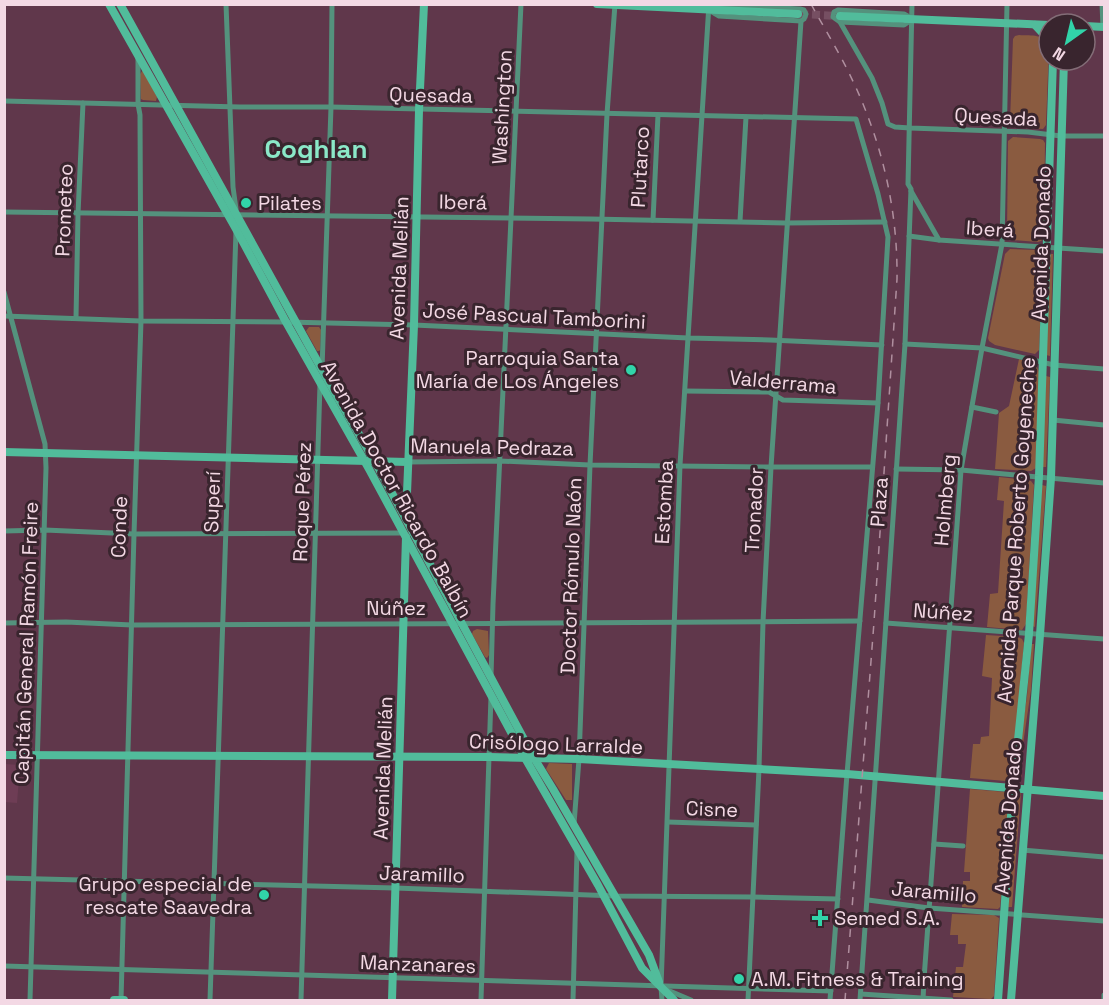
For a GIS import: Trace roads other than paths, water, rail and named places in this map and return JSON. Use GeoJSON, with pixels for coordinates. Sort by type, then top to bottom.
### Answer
{"type":"FeatureCollection","features":[{"type":"Feature","properties":{"kind":"main road","name":"Avenida Doctor Ricardo Balbín"},"geometry":{"type":"LineString","coordinates":[[109,4],[166,105],[322,368],[406,519],[491,694],[616,896],[649,955],[661,987]]}},
{"type":"Feature","properties":{"kind":"main road","name":"Avenida Doctor Ricardo Balbín"},"geometry":{"type":"LineString","coordinates":[[120,4],[176,105],[232,215],[236,230],[286,322],[405,535],[491,679],[577,850],[642,968],[661,987]]}},
{"type":"Feature","properties":{"kind":"main road","name":"Avenida Melián"},"geometry":{"type":"LineString","coordinates":[[392,1000],[423,4]]}},
{"type":"Feature","properties":{"kind":"main road"},"geometry":{"type":"LineString","coordinates":[[597,4],[709,7],[799,17]]}},
{"type":"Feature","properties":{"kind":"main road"},"geometry":{"type":"LineString","coordinates":[[840,19],[913,19],[1035,25]]}},
{"type":"Feature","properties":{"kind":"main road","name":"Avenida Parque Roberto Goyeneche"},"geometry":{"type":"LineString","coordinates":[[998,1000],[1013,788],[1029,634],[1039,476],[1053,72]]}},
{"type":"Feature","properties":{"kind":"main road","name":"Avenida Donado"},"geometry":{"type":"LineString","coordinates":[[1011,1000],[1051,478],[1064,72]]}},
{"type":"Feature","properties":{"kind":"main road","name":"Manuela Pedraza"},"geometry":{"type":"LineString","coordinates":[[4,452],[408,462]]}},
{"type":"Feature","properties":{"kind":"main road","name":"Crisólogo Larralde"},"geometry":{"type":"LineString","coordinates":[[4,755],[579,759],[847,774],[1104,796]]}},
{"type":"Feature","properties":{"kind":"main road"},"geometry":{"type":"LineString","coordinates":[[661,987],[672,1000]]}},
{"type":"Feature","properties":{"kind":"main road"},"geometry":{"type":"LineString","coordinates":[[661,987],[681,1000]]}},
{"type":"Feature","properties":{"kind":"main road"},"geometry":{"type":"LineString","coordinates":[[114,1000],[123,1000]]}},
{"type":"Feature","properties":{"kind":"street"},"geometry":{"type":"LineString","coordinates":[[226,4],[232,215]]}},
{"type":"Feature","properties":{"kind":"street","name":"Roque Pérez"},"geometry":{"type":"LineString","coordinates":[[302,1000],[312,623],[328,216],[332,4]]}},
{"type":"Feature","properties":{"kind":"street","name":"Washington"},"geometry":{"type":"LineString","coordinates":[[491,679],[521,4]]}},
{"type":"Feature","properties":{"kind":"street","name":"Plaza"},"geometry":{"type":"LineString","coordinates":[[861,997],[904,344],[911,189],[908,184],[912,4]]}},
{"type":"Feature","properties":{"kind":"street","name":"Holmberg"},"geometry":{"type":"LineString","coordinates":[[923,999],[961,470],[1002,244],[1007,4]]}},
{"type":"Feature","properties":{"kind":"street"},"geometry":{"type":"LineString","coordinates":[[1102,4],[1104,27]]}},
{"type":"Feature","properties":{"kind":"street","name":"Doctor Rómulo Naón"},"geometry":{"type":"LineString","coordinates":[[574,826],[579,759],[607,114],[615,5]]}},
{"type":"Feature","properties":{"kind":"street","name":"Estomba"},"geometry":{"type":"LineString","coordinates":[[662,1000],[663,897],[668,822],[668,764],[680,465],[709,7]]}},
{"type":"Feature","properties":{"kind":"street"},"geometry":{"type":"LineString","coordinates":[[840,19],[833,17],[834,12],[856,8],[904,14],[913,19]]}},
{"type":"Feature","properties":{"kind":"street","name":"Tronador"},"geometry":{"type":"LineString","coordinates":[[748,1000],[771,467],[799,17]]}},
{"type":"Feature","properties":{"kind":"street","name":"Quesada"},"geometry":{"type":"LineString","coordinates":[[840,19],[872,78],[888,123],[895,127],[1061,136],[1104,136]]}},
{"type":"Feature","properties":{"kind":"street","name":"Conde"},"geometry":{"type":"LineString","coordinates":[[123,1000],[121,970],[141,321],[138,55]]}},
{"type":"Feature","properties":{"kind":"street","name":"Quesada"},"geometry":{"type":"LineString","coordinates":[[4,101],[856,119]]}},
{"type":"Feature","properties":{"kind":"street","name":"Prometeo"},"geometry":{"type":"LineString","coordinates":[[76,318],[83,103]]}},
{"type":"Feature","properties":{"kind":"street","name":"Plutarco"},"geometry":{"type":"LineString","coordinates":[[652,220],[658,115]]}},
{"type":"Feature","properties":{"kind":"street"},"geometry":{"type":"LineString","coordinates":[[740,221],[746,117]]}},
{"type":"Feature","properties":{"kind":"street","name":"Plaza"},"geometry":{"type":"LineString","coordinates":[[830,1000],[878,403],[888,237],[856,119]]}},
{"type":"Feature","properties":{"kind":"street"},"geometry":{"type":"LineString","coordinates":[[911,189],[939,240]]}},
{"type":"Feature","properties":{"kind":"street","name":"Iberá"},"geometry":{"type":"LineString","coordinates":[[4,212],[786,223],[885,222]]}},
{"type":"Feature","properties":{"kind":"street","name":"Superí"},"geometry":{"type":"LineString","coordinates":[[210,1000],[236,230]]}},
{"type":"Feature","properties":{"kind":"street","name":"Iberá"},"geometry":{"type":"LineString","coordinates":[[909,236],[1104,251]]}},
{"type":"Feature","properties":{"kind":"street","name":"Capitán General Ramón Freire"},"geometry":{"type":"LineString","coordinates":[[4,292],[8,316],[45,444],[46,468],[30,1000]]}},
{"type":"Feature","properties":{"kind":"street","name":"José Pascual Tamborini"},"geometry":{"type":"LineString","coordinates":[[8,316],[414,326],[882,345]]}},
{"type":"Feature","properties":{"kind":"street"},"geometry":{"type":"LineString","coordinates":[[904,344],[982,348],[1054,365],[1104,369]]}},
{"type":"Feature","properties":{"kind":"street","name":"Valderrama"},"geometry":{"type":"LineString","coordinates":[[685,391],[769,392],[783,400],[878,403]]}},
{"type":"Feature","properties":{"kind":"street"},"geometry":{"type":"LineString","coordinates":[[972,407],[996,412]]}},
{"type":"Feature","properties":{"kind":"street"},"geometry":{"type":"LineString","coordinates":[[1053,420],[1104,425]]}},
{"type":"Feature","properties":{"kind":"street","name":"Manuela Pedraza"},"geometry":{"type":"LineString","coordinates":[[408,462],[500,461],[590,465],[872,467]]}},
{"type":"Feature","properties":{"kind":"street"},"geometry":{"type":"LineString","coordinates":[[896,469],[961,470],[1104,483]]}},
{"type":"Feature","properties":{"kind":"street"},"geometry":{"type":"LineString","coordinates":[[4,531],[405,535]]}},
{"type":"Feature","properties":{"kind":"street","name":"Núñez"},"geometry":{"type":"LineString","coordinates":[[4,622],[132,625],[860,621]]}},
{"type":"Feature","properties":{"kind":"street","name":"Núñez"},"geometry":{"type":"LineString","coordinates":[[886,623],[1104,639]]}},
{"type":"Feature","properties":{"kind":"street"},"geometry":{"type":"LineString","coordinates":[[481,1000],[491,694]]}},
{"type":"Feature","properties":{"kind":"street","name":"Cisne"},"geometry":{"type":"LineString","coordinates":[[668,822],[756,825]]}},
{"type":"Feature","properties":{"kind":"street"},"geometry":{"type":"LineString","coordinates":[[934,844],[963,846]]}},
{"type":"Feature","properties":{"kind":"street"},"geometry":{"type":"LineString","coordinates":[[573,1000],[577,850]]}},
{"type":"Feature","properties":{"kind":"street"},"geometry":{"type":"LineString","coordinates":[[1022,850],[1104,858]]}},
{"type":"Feature","properties":{"kind":"street","name":"Jaramillo"},"geometry":{"type":"LineString","coordinates":[[4,878],[603,896],[838,899]]}},
{"type":"Feature","properties":{"kind":"street","name":"Jaramillo"},"geometry":{"type":"LineString","coordinates":[[867,900],[929,908],[1104,921]]}},
{"type":"Feature","properties":{"kind":"street","name":"Manzanares"},"geometry":{"type":"LineString","coordinates":[[4,966],[831,992]]}},
{"type":"Feature","properties":{"kind":"street","name":"Avenida Doctor Ricardo Balbín"},"geometry":{"type":"LineString","coordinates":[[661,987],[691,1000]]}},
{"type":"Feature","properties":{"kind":"street"},"geometry":{"type":"LineString","coordinates":[[1104,995],[1104,1000]]}},
{"type":"Feature","properties":{"kind":"street"},"geometry":{"type":"LineString","coordinates":[[861,997],[951,1000]]}},
{"type":"Feature","properties":{"kind":"tunnel"},"geometry":{"type":"LineString","coordinates":[[800,14],[839,16]]}},
{"type":"Feature","properties":{"kind":"railway"},"geometry":{"type":"LineString","coordinates":[[811,4],[859,94],[878,145],[894,225],[897,279],[845,1000]]}},
{"type":"Feature","properties":{"kind":"place","name":"Pilates"},"geometry":{"type":"Point","coordinates":[246,203]}},
{"type":"Feature","properties":{"kind":"place","name":"Parroquia Santa María de Los Ángeles"},"geometry":{"type":"Point","coordinates":[631,370]}},
{"type":"Feature","properties":{"kind":"place","name":"Grupo especial de rescate Saavedra"},"geometry":{"type":"Point","coordinates":[264,895]}},
{"type":"Feature","properties":{"kind":"place","name":"Semed S.A."},"geometry":{"type":"Point","coordinates":[820,918]}},
{"type":"Feature","properties":{"kind":"place","name":"A.M. Fitness & Training"},"geometry":{"type":"Point","coordinates":[739,979]}},
{"type":"Feature","properties":{"kind":"district","name":"Coghlan"},"geometry":{"type":"Point","coordinates":[316,149]}}]}
